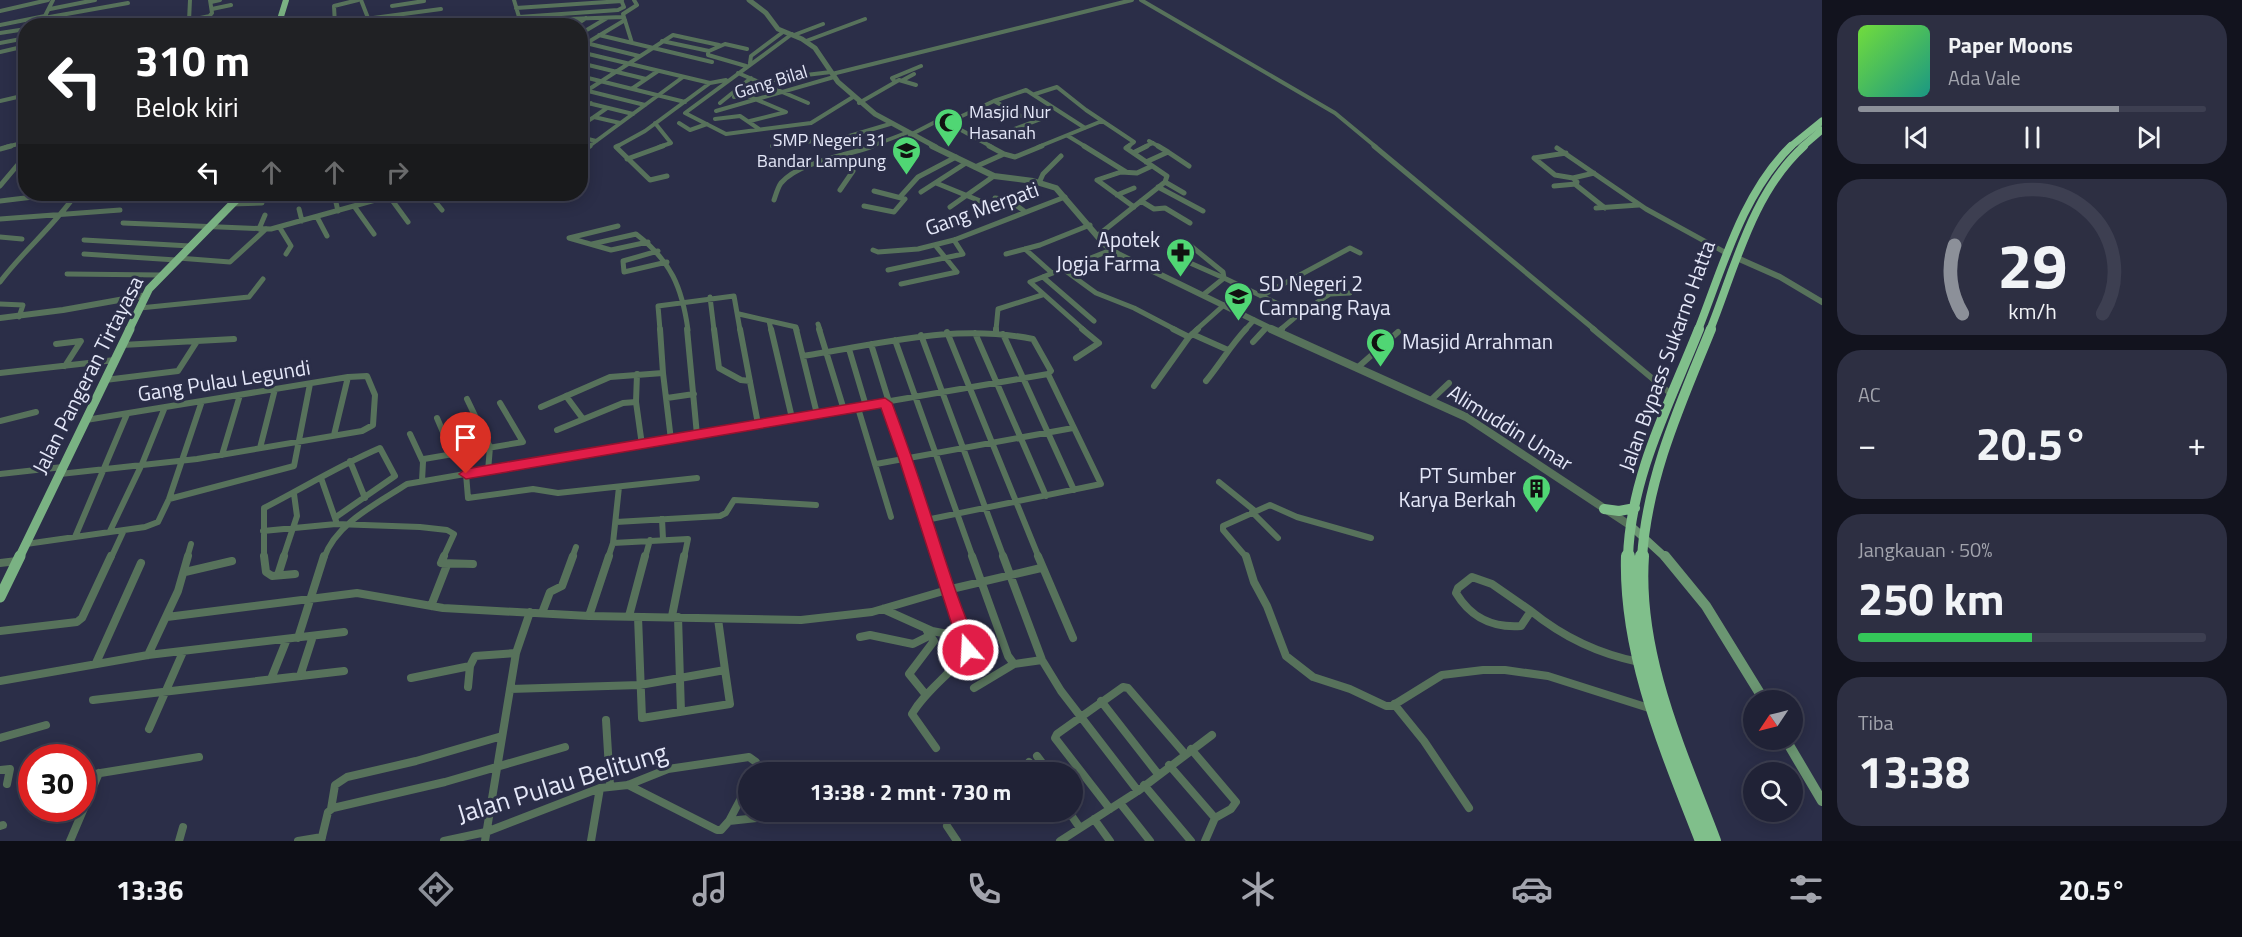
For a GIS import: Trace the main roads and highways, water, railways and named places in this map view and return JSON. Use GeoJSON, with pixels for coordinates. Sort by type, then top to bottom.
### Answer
{"type":"FeatureCollection","features":[{"type":"Feature","properties":{"kind":"highway","name":"Jalan Bypass Sukarno Hatta"},"geometry":{"type":"LineString","coordinates":[[1733,256],[1748,206],[1763,178],[1794,142],[1822,121]]}},
{"type":"Feature","properties":{"kind":"highway","name":"Jalan Bypass Sukarno Hatta"},"geometry":{"type":"LineString","coordinates":[[1714,841],[1700,819],[1656,710],[1642,663],[1632,615],[1627,574],[1631,526],[1671,394],[1711,296],[1720,287],[1733,256],[1774,179],[1788,159],[1822,130]]}},
{"type":"Feature","properties":{"kind":"highway","name":"Jalan Bypass Sukarno Hatta"},"geometry":{"type":"LineString","coordinates":[[1702,841],[1700,819],[1645,623],[1641,580],[1645,536],[1655,480],[1669,433],[1722,300],[1720,287]]}},
{"type":"Feature","properties":{"kind":"highway"},"geometry":{"type":"LineString","coordinates":[[1711,296],[1722,300]]}},
{"type":"Feature","properties":{"kind":"highway"},"geometry":{"type":"LineString","coordinates":[[1604,509],[1619,511],[1635,508]]}},
{"type":"Feature","properties":{"kind":"main road"},"geometry":{"type":"LineString","coordinates":[[280,18],[286,0]]}},
{"type":"Feature","properties":{"kind":"main road","name":"Jalan Pangeran Tirtayasa"},"geometry":{"type":"LineString","coordinates":[[0,597],[147,295],[161,275],[234,201]]}},
{"type":"Feature","properties":{"kind":"main road","name":"Alimuddin Umar"},"geometry":{"type":"LineString","coordinates":[[1631,526],[1645,536],[1682,575],[1724,634],[1758,690]]}},
{"type":"Feature","properties":{"kind":"main road"},"geometry":{"type":"LineString","coordinates":[[1792,750],[1822,801]]}},
{"type":"Feature","properties":{"kind":"place","name":"Masjid Nur Hasanah"},"geometry":{"type":"Point","coordinates":[948,148]}},
{"type":"Feature","properties":{"kind":"place","name":"SMP Negeri 31 Bandar Lampung"},"geometry":{"type":"Point","coordinates":[907,176]}},
{"type":"Feature","properties":{"kind":"place","name":"Apotek Jogja Farma"},"geometry":{"type":"Point","coordinates":[1181,278]}},
{"type":"Feature","properties":{"kind":"place","name":"SD Negeri 2 Campang Raya"},"geometry":{"type":"Point","coordinates":[1238,322]}},
{"type":"Feature","properties":{"kind":"place","name":"Masjid Arrahman"},"geometry":{"type":"Point","coordinates":[1381,368]}},
{"type":"Feature","properties":{"kind":"place","name":"PT Sumber Karya Berkah"},"geometry":{"type":"Point","coordinates":[1537,514]}}]}
